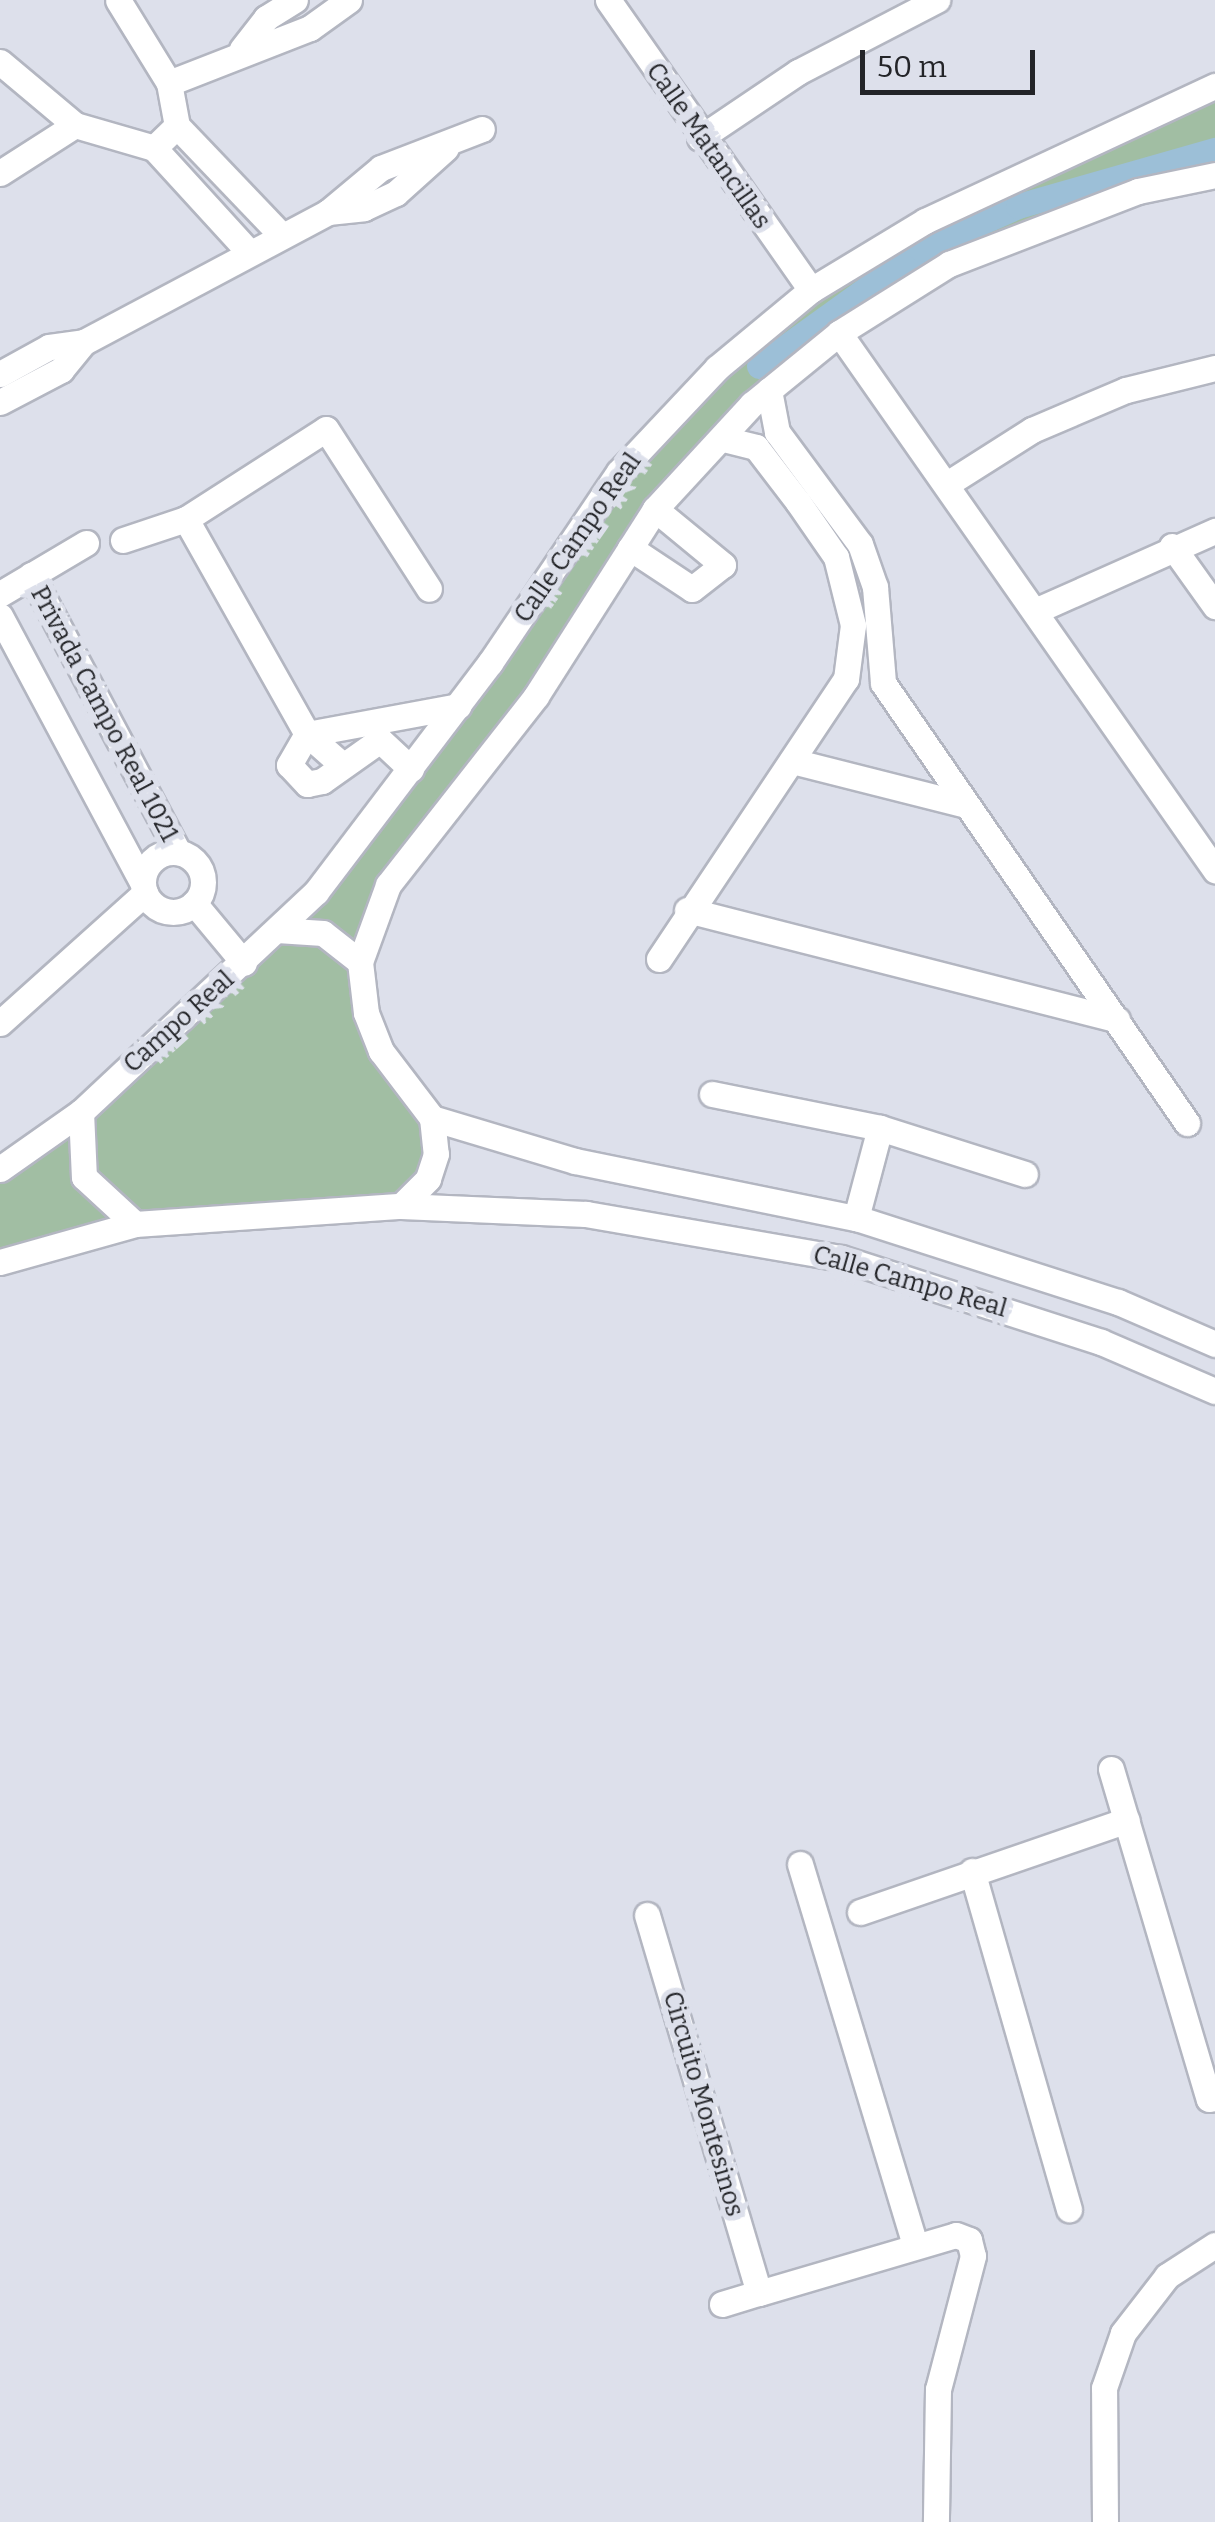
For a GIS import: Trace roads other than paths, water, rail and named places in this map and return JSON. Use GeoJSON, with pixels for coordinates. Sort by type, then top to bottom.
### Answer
{"type":"FeatureCollection","features":[{"type":"Feature","properties":{"kind":"street"},"geometry":{"type":"LineString","coordinates":[[118,0],[169,83],[178,126],[282,236]]}},
{"type":"Feature","properties":{"kind":"street"},"geometry":{"type":"LineString","coordinates":[[242,49],[266,18],[295,0]]}},
{"type":"Feature","properties":{"kind":"street"},"geometry":{"type":"LineString","coordinates":[[169,83],[242,49],[310,28],[349,0]]}},
{"type":"Feature","properties":{"kind":"street"},"geometry":{"type":"LineString","coordinates":[[700,138],[798,72],[937,0]]}},
{"type":"Feature","properties":{"kind":"street","name":"Calle Matancillas"},"geometry":{"type":"LineString","coordinates":[[615,2],[700,138],[811,290]]}},
{"type":"Feature","properties":{"kind":"street"},"geometry":{"type":"LineString","coordinates":[[0,62],[75,125],[154,148],[250,252]]}},
{"type":"Feature","properties":{"kind":"street","name":"Calle Campo Real"},"geometry":{"type":"LineString","coordinates":[[277,930],[411,769],[619,472],[717,368],[811,290],[925,220],[1215,86]]}},
{"type":"Feature","properties":{"kind":"street"},"geometry":{"type":"LineString","coordinates":[[0,173],[75,125]]}},
{"type":"Feature","properties":{"kind":"street"},"geometry":{"type":"LineString","coordinates":[[154,148],[178,126]]}},
{"type":"Feature","properties":{"kind":"street"},"geometry":{"type":"LineString","coordinates":[[0,374],[49,348],[84,342],[328,212],[364,208],[396,193],[446,148],[482,130]]}},
{"type":"Feature","properties":{"kind":"street","name":"Calle Campo Real"},"geometry":{"type":"LineString","coordinates":[[360,962],[388,885],[536,696],[655,508],[769,390],[840,333],[949,264],[1138,192],[1215,175]]}},
{"type":"Feature","properties":{"kind":"street"},"geometry":{"type":"LineString","coordinates":[[840,333],[1215,870]]}},
{"type":"Feature","properties":{"kind":"street"},"geometry":{"type":"LineString","coordinates":[[0,402],[61,370],[84,342]]}},
{"type":"Feature","properties":{"kind":"street"},"geometry":{"type":"LineString","coordinates":[[947,484],[1032,430],[1126,390],[1215,368]]}},
{"type":"Feature","properties":{"kind":"street"},"geometry":{"type":"LineString","coordinates":[[658,959],[687,910],[846,679],[849,590],[809,494],[771,422],[769,390]]}},
{"type":"Feature","properties":{"kind":"street"},"geometry":{"type":"LineString","coordinates":[[123,540],[186,519],[326,428],[429,590]]}},
{"type":"Feature","properties":{"kind":"street"},"geometry":{"type":"LineString","coordinates":[[721,438],[756,448],[848,527],[875,587],[884,683],[1188,1124]]}},
{"type":"Feature","properties":{"kind":"street"},"geometry":{"type":"LineString","coordinates":[[630,548],[692,589],[722,565],[655,508]]}},
{"type":"Feature","properties":{"kind":"street"},"geometry":{"type":"LineString","coordinates":[[186,519],[306,734],[340,764]]}},
{"type":"Feature","properties":{"kind":"street"},"geometry":{"type":"LineString","coordinates":[[826,542],[848,527]]}},
{"type":"Feature","properties":{"kind":"street"},"geometry":{"type":"LineString","coordinates":[[1035,611],[1172,546],[1215,531]]}},
{"type":"Feature","properties":{"kind":"street","name":"Privada Campo Real 1021"},"geometry":{"type":"LineString","coordinates":[[0,594],[86,543]]}},
{"type":"Feature","properties":{"kind":"street"},"geometry":{"type":"LineString","coordinates":[[1172,546],[1215,606]]}},
{"type":"Feature","properties":{"kind":"street","name":"Privada Campo Real 1021"},"geometry":{"type":"LineString","coordinates":[[31,576],[178,852]]}},
{"type":"Feature","properties":{"kind":"street","name":"Privada Campo Real 1021"},"geometry":{"type":"LineString","coordinates":[[0,616],[144,887]]}},
{"type":"Feature","properties":{"kind":"street"},"geometry":{"type":"LineString","coordinates":[[846,679],[884,683]]}},
{"type":"Feature","properties":{"kind":"street"},"geometry":{"type":"LineString","coordinates":[[306,734],[375,732],[458,706]]}},
{"type":"Feature","properties":{"kind":"street"},"geometry":{"type":"LineString","coordinates":[[306,734],[291,754],[295,778],[322,781],[375,732]]}},
{"type":"Feature","properties":{"kind":"street"},"geometry":{"type":"LineString","coordinates":[[375,732],[411,769]]}},
{"type":"Feature","properties":{"kind":"street"},"geometry":{"type":"LineString","coordinates":[[792,761],[966,805]]}},
{"type":"Feature","properties":{"kind":"street"},"geometry":{"type":"LineString","coordinates":[[3,1012],[144,887],[158,856],[178,852],[202,872],[194,904]]}},
{"type":"Feature","properties":{"kind":"street"},"geometry":{"type":"LineString","coordinates":[[144,887],[168,912],[194,904]]}},
{"type":"Feature","properties":{"kind":"street"},"geometry":{"type":"LineString","coordinates":[[194,904],[244,962]]}},
{"type":"Feature","properties":{"kind":"street"},"geometry":{"type":"LineString","coordinates":[[687,910],[1117,1020]]}},
{"type":"Feature","properties":{"kind":"street"},"geometry":{"type":"LineString","coordinates":[[277,930],[323,933],[360,962],[366,1013],[382,1051],[432,1118],[436,1154],[428,1179],[401,1206]]}},
{"type":"Feature","properties":{"kind":"street","name":"Campo Real"},"geometry":{"type":"LineString","coordinates":[[80,1112],[277,930]]}},
{"type":"Feature","properties":{"kind":"street"},"geometry":{"type":"LineString","coordinates":[[712,1094],[880,1128],[1025,1174]]}},
{"type":"Feature","properties":{"kind":"street"},"geometry":{"type":"LineString","coordinates":[[0,1169],[80,1112]]}},
{"type":"Feature","properties":{"kind":"street"},"geometry":{"type":"LineString","coordinates":[[80,1112],[84,1177],[135,1224]]}},
{"type":"Feature","properties":{"kind":"street","name":"Calle Campo Real"},"geometry":{"type":"LineString","coordinates":[[432,1118],[575,1161],[856,1218],[1118,1302],[1215,1344]]}},
{"type":"Feature","properties":{"kind":"street"},"geometry":{"type":"LineString","coordinates":[[856,1218],[880,1128]]}},
{"type":"Feature","properties":{"kind":"street","name":"Calle Campo Real"},"geometry":{"type":"LineString","coordinates":[[0,1262],[135,1224],[401,1206],[586,1214],[841,1258],[1102,1342],[1215,1391]]}},
{"type":"Feature","properties":{"kind":"street"},"geometry":{"type":"LineString","coordinates":[[1112,1769],[1213,2106]]}},
{"type":"Feature","properties":{"kind":"street"},"geometry":{"type":"LineString","coordinates":[[860,1912],[1126,1820]]}},
{"type":"Feature","properties":{"kind":"street"},"geometry":{"type":"LineString","coordinates":[[800,1864],[915,2246]]}},
{"type":"Feature","properties":{"kind":"street"},"geometry":{"type":"LineString","coordinates":[[972,1871],[1068,2209]]}},
{"type":"Feature","properties":{"kind":"street","name":"Circuito Montesinos"},"geometry":{"type":"LineString","coordinates":[[647,1915],[759,2293]]}},
{"type":"Feature","properties":{"kind":"street"},"geometry":{"type":"LineString","coordinates":[[722,2304],[956,2235],[969,2240],[973,2256],[938,2389],[936,2522]]}},
{"type":"Feature","properties":{"kind":"street"},"geometry":{"type":"LineString","coordinates":[[1104,2522],[1104,2388],[1123,2334],[1167,2276],[1215,2245]]}},
{"type":"Feature","properties":{"kind":"waterway"},"geometry":{"type":"LineString","coordinates":[[759,366],[921,249],[1018,206],[1215,150]]}}]}
